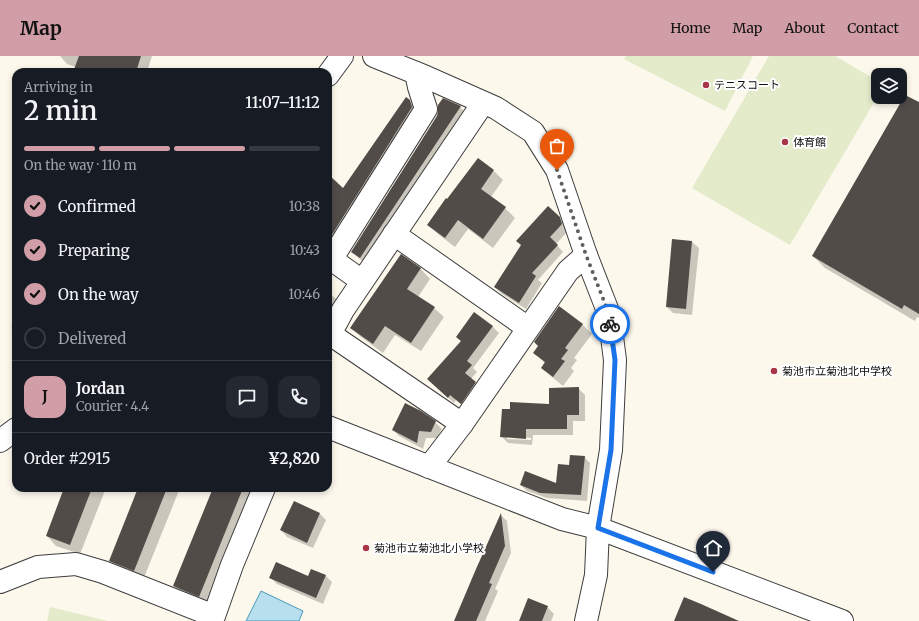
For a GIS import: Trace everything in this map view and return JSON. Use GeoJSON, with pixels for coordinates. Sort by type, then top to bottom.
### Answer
{"type":"FeatureCollection","features":[{"type":"Feature","properties":{"kind":"street"},"geometry":{"type":"LineString","coordinates":[[332,70],[342,56]]}},
{"type":"Feature","properties":{"kind":"street"},"geometry":{"type":"LineString","coordinates":[[374,56],[496,108],[533,132],[557,170],[586,255],[609,314],[615,360],[611,450],[598,528],[596,576],[586,621]]}},
{"type":"Feature","properties":{"kind":"street"},"geometry":{"type":"LineString","coordinates":[[362,281],[338,264],[334,255],[426,109],[416,73]]}},
{"type":"Feature","properties":{"kind":"street"},"geometry":{"type":"LineString","coordinates":[[332,330],[362,281],[483,103]]}},
{"type":"Feature","properties":{"kind":"street"},"geometry":{"type":"LineString","coordinates":[[394,234],[528,328]]}},
{"type":"Feature","properties":{"kind":"street"},"geometry":{"type":"LineString","coordinates":[[429,467],[462,424],[568,271],[586,255]]}},
{"type":"Feature","properties":{"kind":"street"},"geometry":{"type":"LineString","coordinates":[[332,338],[462,424]]}},
{"type":"Feature","properties":{"kind":"street"},"geometry":{"type":"LineString","coordinates":[[332,429],[562,519],[598,528],[842,621]]}},
{"type":"Feature","properties":{"kind":"street"},"geometry":{"type":"LineString","coordinates":[[0,441],[12,432]]}},
{"type":"Feature","properties":{"kind":"street"},"geometry":{"type":"LineString","coordinates":[[0,582],[38,567],[76,564],[104,572],[214,616],[232,565],[262,492]]}},
{"type":"Feature","properties":{"kind":"green space","name":"テニスコート"},"geometry":{"type":"Polygon","coordinates":[[[626,56],[753,56],[725,111],[624,59],[626,56]]]}},
{"type":"Feature","properties":{"kind":"green space","name":"体育館"},"geometry":{"type":"Polygon","coordinates":[[[769,56],[835,56],[871,77],[871,104],[873,104],[790,245],[692,188],[769,56]]]}},
{"type":"Feature","properties":{"kind":"green space"},"geometry":{"type":"Polygon","coordinates":[[[50,607],[108,621],[47,621],[50,607]]]}},
{"type":"Feature","properties":{"kind":"water"},"geometry":{"type":"Polygon","coordinates":[[[261,591],[303,611],[299,621],[246,621],[261,591]]]}},
{"type":"Feature","properties":{"kind":"building"},"geometry":{"type":"Polygon","coordinates":[[[79,56],[141,56],[137,68],[74,68],[79,56]]]}},
{"type":"Feature","properties":{"kind":"building"},"geometry":{"type":"Polygon","coordinates":[[[907,96],[919,102],[919,314],[904,305],[902,309],[812,256],[900,104],[907,104],[907,96]]]}},
{"type":"Feature","properties":{"kind":"building"},"geometry":{"type":"Polygon","coordinates":[[[406,97],[410,100],[412,107],[332,235],[332,178],[343,188],[406,97]]]}},
{"type":"Feature","properties":{"kind":"building"},"geometry":{"type":"Polygon","coordinates":[[[443,98],[461,106],[360,258],[351,252],[437,116],[438,105],[443,98]]]}},
{"type":"Feature","properties":{"kind":"building"},"geometry":{"type":"Polygon","coordinates":[[[478,158],[494,170],[481,189],[506,207],[483,239],[458,220],[445,238],[427,225],[446,198],[447,199],[478,158]]]}},
{"type":"Feature","properties":{"kind":"building"},"geometry":{"type":"Polygon","coordinates":[[[548,206],[560,217],[562,224],[550,237],[558,245],[532,273],[536,276],[519,303],[494,287],[521,245],[516,241],[548,206]]]}},
{"type":"Feature","properties":{"kind":"building"},"geometry":{"type":"Polygon","coordinates":[[[672,239],[692,241],[686,309],[666,307],[672,239]]]}},
{"type":"Feature","properties":{"kind":"building"},"geometry":{"type":"Polygon","coordinates":[[[401,254],[421,268],[407,289],[435,307],[411,343],[385,326],[373,344],[350,328],[401,254]]]}},
{"type":"Feature","properties":{"kind":"building"},"geometry":{"type":"Polygon","coordinates":[[[559,306],[583,324],[565,348],[568,350],[561,359],[565,361],[553,377],[541,368],[545,362],[533,353],[538,346],[534,342],[559,306]]]}},
{"type":"Feature","properties":{"kind":"building"},"geometry":{"type":"Polygon","coordinates":[[[474,312],[493,326],[467,361],[472,365],[465,373],[476,382],[461,404],[450,395],[448,398],[427,379],[461,341],[456,337],[474,312]]]}},
{"type":"Feature","properties":{"kind":"building"},"geometry":{"type":"Polygon","coordinates":[[[579,387],[579,415],[567,415],[567,429],[526,429],[526,439],[500,437],[502,409],[510,409],[510,402],[549,404],[549,388],[579,387]]]}},
{"type":"Feature","properties":{"kind":"building"},"geometry":{"type":"Polygon","coordinates":[[[405,403],[436,421],[431,432],[419,431],[417,443],[392,430],[405,403]]]}},
{"type":"Feature","properties":{"kind":"building"},"geometry":{"type":"Polygon","coordinates":[[[570,455],[585,456],[581,495],[540,493],[520,485],[525,471],[556,483],[558,464],[569,465],[570,455]]]}},
{"type":"Feature","properties":{"kind":"building"},"geometry":{"type":"Polygon","coordinates":[[[62,492],[90,492],[70,545],[46,536],[62,492]]]}},
{"type":"Feature","properties":{"kind":"building"},"geometry":{"type":"Polygon","coordinates":[[[136,492],[165,492],[134,571],[109,561],[136,492]]]}},
{"type":"Feature","properties":{"kind":"building"},"geometry":{"type":"Polygon","coordinates":[[[211,492],[241,492],[199,597],[173,586],[211,492]]]}},
{"type":"Feature","properties":{"kind":"building"},"geometry":{"type":"Polygon","coordinates":[[[294,501],[320,513],[307,543],[280,530],[294,501]]]}},
{"type":"Feature","properties":{"kind":"building"},"geometry":{"type":"Polygon","coordinates":[[[501,513],[505,546],[489,583],[492,584],[476,621],[454,621],[476,569],[501,513]]]}},
{"type":"Feature","properties":{"kind":"building"},"geometry":{"type":"Polygon","coordinates":[[[276,562],[308,576],[311,569],[326,575],[316,598],[269,578],[276,562]]]}},
{"type":"Feature","properties":{"kind":"building"},"geometry":{"type":"Polygon","coordinates":[[[684,597],[701,604],[739,621],[674,621],[684,597]]]}},
{"type":"Feature","properties":{"kind":"building"},"geometry":{"type":"Polygon","coordinates":[[[528,598],[548,606],[542,621],[519,621],[528,598]]]}},
{"type":"Feature","properties":{"kind":"way so far"},"geometry":{"type":"LineString","coordinates":[[557,170],[586,255],[609,314],[610,324]]}},
{"type":"Feature","properties":{"kind":"place","name":"テニスコート"},"geometry":{"type":"Point","coordinates":[706,85]}},
{"type":"Feature","properties":{"kind":"place","name":"体育館"},"geometry":{"type":"Point","coordinates":[785,142]}},
{"type":"Feature","properties":{"kind":"place","name":"菊池市立菊池北中学校"},"geometry":{"type":"Point","coordinates":[774,371]}},
{"type":"Feature","properties":{"kind":"place","name":"菊池市立菊池北小学校"},"geometry":{"type":"Point","coordinates":[366,548]}},
{"type":"Feature","properties":{"kind":"route"},"geometry":{"type":"LineString","coordinates":[[610,324],[615,360],[611,450],[598,528],[713,572]]}}]}
